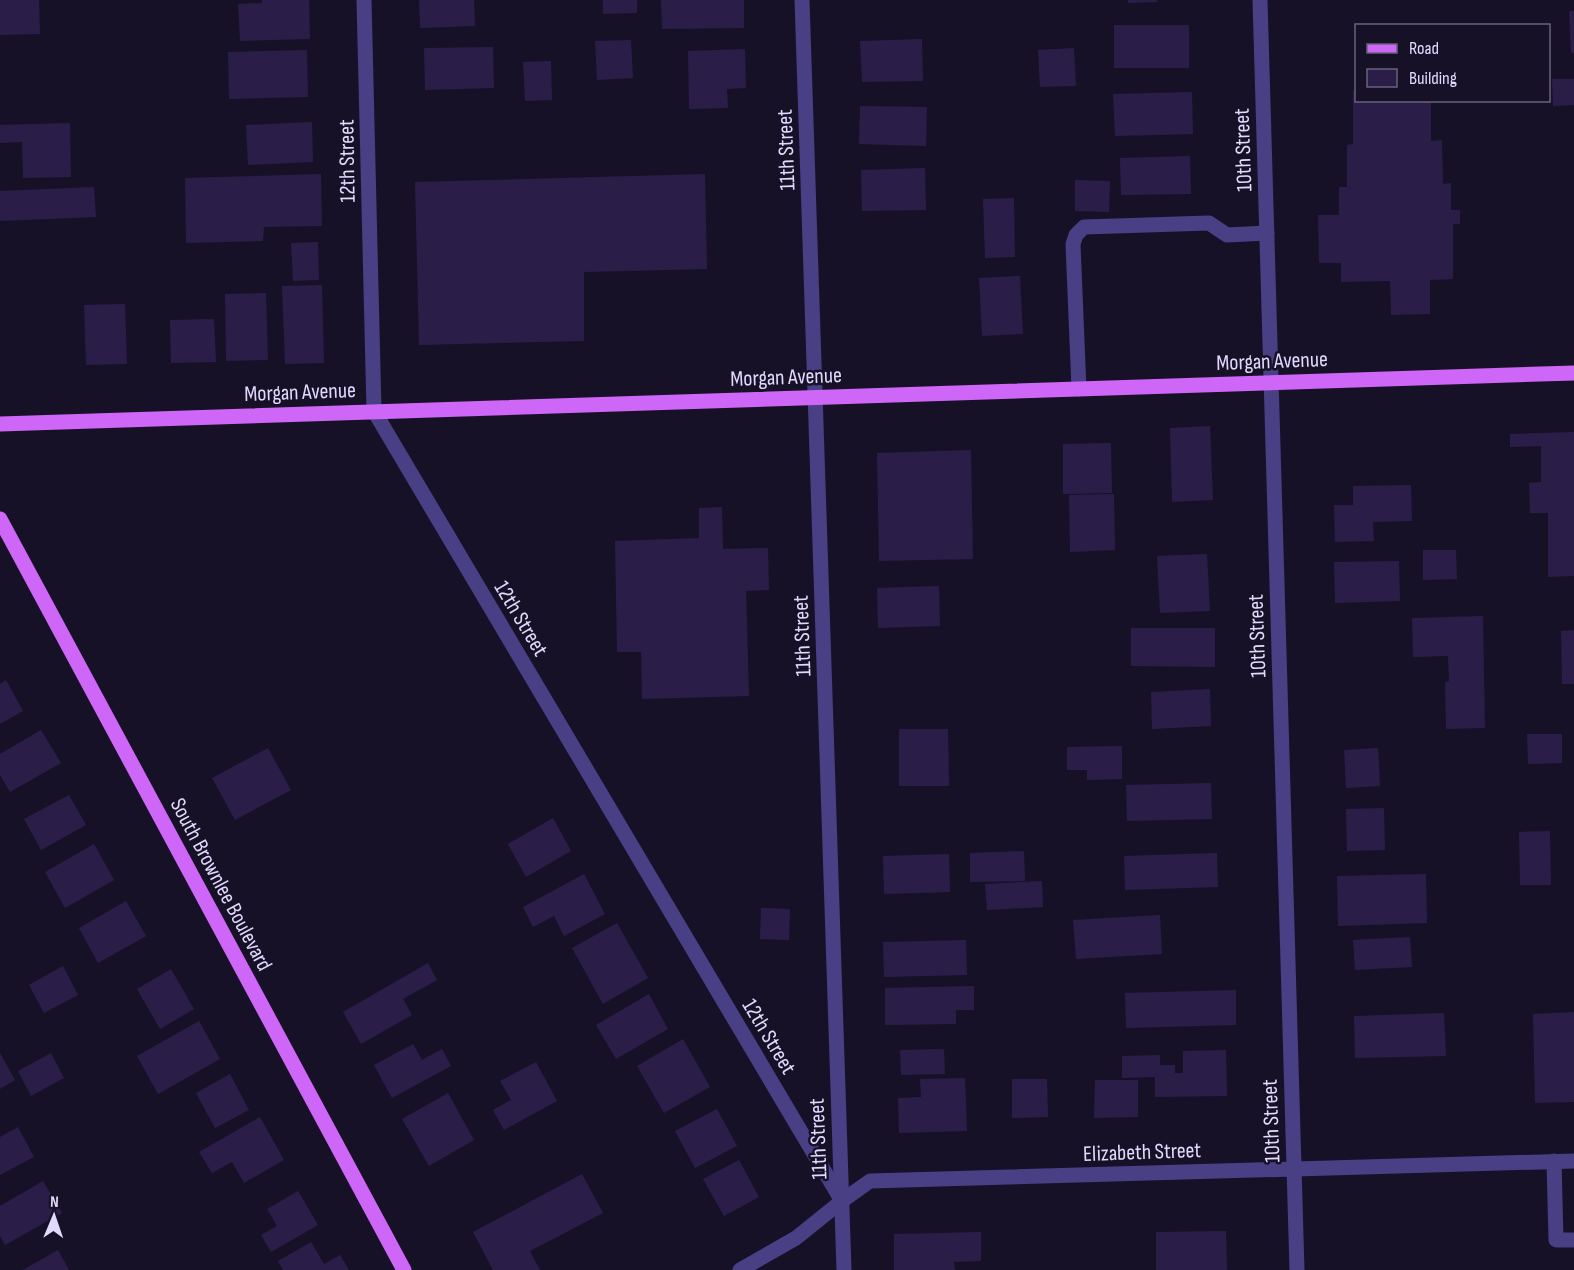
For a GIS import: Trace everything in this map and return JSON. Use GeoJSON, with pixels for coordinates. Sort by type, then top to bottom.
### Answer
{"type":"FeatureCollection","features":[{"type":"Feature","properties":{"kind":"main road","name":"Morgan Avenue"},"geometry":{"type":"LineString","coordinates":[[0,424],[1574,373]]}},
{"type":"Feature","properties":{"kind":"main road","name":"South Brownlee Boulevard"},"geometry":{"type":"LineString","coordinates":[[0,519],[404,1270]]}},
{"type":"Feature","properties":{"kind":"street","name":"12th Street"},"geometry":{"type":"LineString","coordinates":[[364,0],[374,411],[842,1201]]}},
{"type":"Feature","properties":{"kind":"street","name":"11th Street"},"geometry":{"type":"LineString","coordinates":[[802,0],[844,1270]]}},
{"type":"Feature","properties":{"kind":"street","name":"10th Street"},"geometry":{"type":"LineString","coordinates":[[1260,0],[1297,1270]]}},
{"type":"Feature","properties":{"kind":"street"},"geometry":{"type":"LineString","coordinates":[[1078,389],[1073,244],[1076,235],[1084,227],[1209,223],[1227,235],[1267,233]]}},
{"type":"Feature","properties":{"kind":"street"},"geometry":{"type":"LineString","coordinates":[[1554,1161],[1556,1240],[1574,1240]]}},
{"type":"Feature","properties":{"kind":"street","name":"Elizabeth Street"},"geometry":{"type":"LineString","coordinates":[[740,1270],[796,1238],[870,1181],[1574,1161]]}},
{"type":"Feature","properties":{"kind":"building"},"geometry":{"type":"Polygon","coordinates":[[[0,0],[39,0],[40,34],[0,35],[0,0]]]}},
{"type":"Feature","properties":{"kind":"building"},"geometry":{"type":"Polygon","coordinates":[[[262,0],[309,0],[310,39],[240,41],[238,4],[262,3],[262,0]]]}},
{"type":"Feature","properties":{"kind":"building"},"geometry":{"type":"Polygon","coordinates":[[[419,0],[474,0],[475,26],[420,28],[419,0]]]}},
{"type":"Feature","properties":{"kind":"building"},"geometry":{"type":"Polygon","coordinates":[[[603,0],[637,0],[637,13],[603,14],[603,0]]]}},
{"type":"Feature","properties":{"kind":"building"},"geometry":{"type":"Polygon","coordinates":[[[661,0],[744,0],[744,28],[662,29],[661,0]]]}},
{"type":"Feature","properties":{"kind":"building"},"geometry":{"type":"Polygon","coordinates":[[[1128,0],[1157,0],[1157,2],[1128,3],[1128,0]]]}},
{"type":"Feature","properties":{"kind":"building"},"geometry":{"type":"Polygon","coordinates":[[[1569,11],[1574,11],[1574,53],[1571,53],[1569,11]]]}},
{"type":"Feature","properties":{"kind":"building"},"geometry":{"type":"Polygon","coordinates":[[[1114,25],[1189,25],[1189,68],[1114,68],[1114,25]]]}},
{"type":"Feature","properties":{"kind":"building"},"geometry":{"type":"Polygon","coordinates":[[[922,39],[923,81],[862,82],[860,41],[922,39]]]}},
{"type":"Feature","properties":{"kind":"building"},"geometry":{"type":"Polygon","coordinates":[[[631,40],[633,78],[597,80],[595,41],[631,40]]]}},
{"type":"Feature","properties":{"kind":"building"},"geometry":{"type":"Polygon","coordinates":[[[493,47],[494,88],[425,90],[424,48],[493,47]]]}},
{"type":"Feature","properties":{"kind":"building"},"geometry":{"type":"Polygon","coordinates":[[[1074,48],[1076,86],[1040,87],[1038,50],[1074,48]]]}},
{"type":"Feature","properties":{"kind":"building"},"geometry":{"type":"Polygon","coordinates":[[[745,49],[746,88],[727,89],[728,108],[689,109],[688,51],[745,49]]]}},
{"type":"Feature","properties":{"kind":"building"},"geometry":{"type":"Polygon","coordinates":[[[307,50],[308,97],[229,99],[228,52],[307,50]]]}},
{"type":"Feature","properties":{"kind":"building"},"geometry":{"type":"Polygon","coordinates":[[[551,61],[552,100],[525,101],[523,62],[551,61]]]}},
{"type":"Feature","properties":{"kind":"building"},"geometry":{"type":"Polygon","coordinates":[[[1552,79],[1574,79],[1574,105],[1553,106],[1552,79]]]}},
{"type":"Feature","properties":{"kind":"building"},"geometry":{"type":"Polygon","coordinates":[[[1353,90],[1355,90],[1355,102],[1431,102],[1431,141],[1442,140],[1443,184],[1451,183],[1451,210],[1460,210],[1460,224],[1453,224],[1453,279],[1430,280],[1430,314],[1391,315],[1390,281],[1341,282],[1341,263],[1319,263],[1318,215],[1339,215],[1339,187],[1347,187],[1347,145],[1353,144],[1353,90]]]}},
{"type":"Feature","properties":{"kind":"building"},"geometry":{"type":"Polygon","coordinates":[[[1192,92],[1193,134],[1115,136],[1113,94],[1192,92]]]}},
{"type":"Feature","properties":{"kind":"building"},"geometry":{"type":"Polygon","coordinates":[[[860,106],[927,107],[926,146],[859,144],[860,106]]]}},
{"type":"Feature","properties":{"kind":"building"},"geometry":{"type":"Polygon","coordinates":[[[312,122],[313,162],[248,165],[246,125],[312,122]]]}},
{"type":"Feature","properties":{"kind":"building"},"geometry":{"type":"Polygon","coordinates":[[[70,123],[71,177],[23,178],[22,142],[0,143],[0,125],[70,123]]]}},
{"type":"Feature","properties":{"kind":"building"},"geometry":{"type":"Polygon","coordinates":[[[1190,156],[1191,194],[1121,195],[1120,158],[1190,156]]]}},
{"type":"Feature","properties":{"kind":"building"},"geometry":{"type":"Polygon","coordinates":[[[925,168],[926,210],[862,211],[861,170],[925,168]]]}},
{"type":"Feature","properties":{"kind":"building"},"geometry":{"type":"Polygon","coordinates":[[[321,174],[322,226],[264,227],[263,241],[186,243],[185,178],[321,174]]]}},
{"type":"Feature","properties":{"kind":"building"},"geometry":{"type":"Polygon","coordinates":[[[705,174],[707,269],[584,272],[584,341],[419,345],[415,182],[705,174]]]}},
{"type":"Feature","properties":{"kind":"building"},"geometry":{"type":"Polygon","coordinates":[[[1075,180],[1110,181],[1109,212],[1075,211],[1075,180]]]}},
{"type":"Feature","properties":{"kind":"building"},"geometry":{"type":"Polygon","coordinates":[[[94,187],[96,217],[0,221],[0,191],[94,187]]]}},
{"type":"Feature","properties":{"kind":"building"},"geometry":{"type":"Polygon","coordinates":[[[1014,198],[1015,257],[985,258],[983,199],[1014,198]]]}},
{"type":"Feature","properties":{"kind":"building"},"geometry":{"type":"Polygon","coordinates":[[[318,242],[319,280],[293,281],[291,243],[318,242]]]}},
{"type":"Feature","properties":{"kind":"building"},"geometry":{"type":"Polygon","coordinates":[[[1020,276],[1023,334],[982,336],[979,278],[1020,276]]]}},
{"type":"Feature","properties":{"kind":"building"},"geometry":{"type":"Polygon","coordinates":[[[322,285],[324,363],[285,364],[282,286],[322,285]]]}},
{"type":"Feature","properties":{"kind":"building"},"geometry":{"type":"Polygon","coordinates":[[[266,293],[268,360],[226,361],[225,294],[266,293]]]}},
{"type":"Feature","properties":{"kind":"building"},"geometry":{"type":"Polygon","coordinates":[[[125,304],[127,364],[86,365],[84,305],[125,304]]]}},
{"type":"Feature","properties":{"kind":"building"},"geometry":{"type":"Polygon","coordinates":[[[214,319],[216,362],[171,363],[170,320],[214,319]]]}},
{"type":"Feature","properties":{"kind":"building"},"geometry":{"type":"Polygon","coordinates":[[[1210,426],[1213,500],[1172,502],[1170,428],[1210,426]]]}},
{"type":"Feature","properties":{"kind":"building"},"geometry":{"type":"Polygon","coordinates":[[[1574,432],[1574,576],[1548,577],[1548,513],[1530,513],[1529,483],[1541,482],[1541,446],[1510,447],[1510,434],[1574,432]]]}},
{"type":"Feature","properties":{"kind":"building"},"geometry":{"type":"Polygon","coordinates":[[[1111,443],[1112,493],[1063,494],[1063,444],[1111,443]]]}},
{"type":"Feature","properties":{"kind":"building"},"geometry":{"type":"Polygon","coordinates":[[[971,450],[973,559],[879,561],[877,453],[971,450]]]}},
{"type":"Feature","properties":{"kind":"building"},"geometry":{"type":"Polygon","coordinates":[[[1411,485],[1412,521],[1373,522],[1374,541],[1335,542],[1334,505],[1353,505],[1353,486],[1411,485]]]}},
{"type":"Feature","properties":{"kind":"building"},"geometry":{"type":"Polygon","coordinates":[[[1114,494],[1115,550],[1070,552],[1069,495],[1114,494]]]}},
{"type":"Feature","properties":{"kind":"building"},"geometry":{"type":"Polygon","coordinates":[[[722,507],[723,549],[768,548],[769,590],[746,591],[749,696],[642,699],[641,652],[617,652],[615,541],[699,538],[699,508],[722,507]]]}},
{"type":"Feature","properties":{"kind":"building"},"geometry":{"type":"Polygon","coordinates":[[[1423,550],[1456,550],[1457,579],[1423,580],[1423,550]]]}},
{"type":"Feature","properties":{"kind":"building"},"geometry":{"type":"Polygon","coordinates":[[[1207,554],[1210,611],[1160,613],[1157,556],[1207,554]]]}},
{"type":"Feature","properties":{"kind":"building"},"geometry":{"type":"Polygon","coordinates":[[[1399,561],[1400,601],[1335,603],[1334,562],[1399,561]]]}},
{"type":"Feature","properties":{"kind":"building"},"geometry":{"type":"Polygon","coordinates":[[[939,586],[940,626],[878,628],[877,588],[939,586]]]}},
{"type":"Feature","properties":{"kind":"building"},"geometry":{"type":"Polygon","coordinates":[[[1483,616],[1485,728],[1446,729],[1445,682],[1449,681],[1448,656],[1413,657],[1412,618],[1483,616]]]}},
{"type":"Feature","properties":{"kind":"building"},"geometry":{"type":"Polygon","coordinates":[[[1131,628],[1215,628],[1215,667],[1131,666],[1131,628]]]}},
{"type":"Feature","properties":{"kind":"building"},"geometry":{"type":"Polygon","coordinates":[[[1574,630],[1574,684],[1562,684],[1561,631],[1574,630]]]}},
{"type":"Feature","properties":{"kind":"building"},"geometry":{"type":"Polygon","coordinates":[[[6,680],[23,711],[0,724],[0,684],[6,680]]]}},
{"type":"Feature","properties":{"kind":"building"},"geometry":{"type":"Polygon","coordinates":[[[1210,689],[1211,726],[1152,729],[1151,692],[1210,689]]]}},
{"type":"Feature","properties":{"kind":"building"},"geometry":{"type":"Polygon","coordinates":[[[899,729],[948,729],[949,786],[899,786],[899,729]]]}},
{"type":"Feature","properties":{"kind":"building"},"geometry":{"type":"Polygon","coordinates":[[[41,730],[61,763],[10,792],[0,775],[0,754],[41,730]]]}},
{"type":"Feature","properties":{"kind":"building"},"geometry":{"type":"Polygon","coordinates":[[[1527,734],[1562,734],[1562,763],[1528,764],[1527,734]]]}},
{"type":"Feature","properties":{"kind":"building"},"geometry":{"type":"Polygon","coordinates":[[[1122,746],[1122,779],[1087,780],[1087,770],[1067,770],[1067,747],[1122,746]]]}},
{"type":"Feature","properties":{"kind":"building"},"geometry":{"type":"Polygon","coordinates":[[[268,748],[291,790],[235,820],[212,778],[268,748]]]}},
{"type":"Feature","properties":{"kind":"building"},"geometry":{"type":"Polygon","coordinates":[[[1378,748],[1380,786],[1346,788],[1344,750],[1378,748]]]}},
{"type":"Feature","properties":{"kind":"building"},"geometry":{"type":"Polygon","coordinates":[[[1211,783],[1212,819],[1127,821],[1126,785],[1211,783]]]}},
{"type":"Feature","properties":{"kind":"building"},"geometry":{"type":"Polygon","coordinates":[[[69,795],[86,825],[41,850],[24,819],[69,795]]]}},
{"type":"Feature","properties":{"kind":"building"},"geometry":{"type":"Polygon","coordinates":[[[1384,808],[1385,850],[1347,851],[1346,809],[1384,808]]]}},
{"type":"Feature","properties":{"kind":"building"},"geometry":{"type":"Polygon","coordinates":[[[553,818],[571,851],[526,877],[508,844],[553,818]]]}},
{"type":"Feature","properties":{"kind":"building"},"geometry":{"type":"Polygon","coordinates":[[[1550,831],[1551,885],[1520,885],[1519,832],[1550,831]]]}},
{"type":"Feature","properties":{"kind":"building"},"geometry":{"type":"Polygon","coordinates":[[[94,844],[114,880],[65,908],[45,872],[94,844]]]}},
{"type":"Feature","properties":{"kind":"building"},"geometry":{"type":"Polygon","coordinates":[[[1024,851],[1025,881],[970,882],[970,853],[1024,851]]]}},
{"type":"Feature","properties":{"kind":"building"},"geometry":{"type":"Polygon","coordinates":[[[1217,853],[1218,887],[1125,890],[1124,856],[1217,853]]]}},
{"type":"Feature","properties":{"kind":"building"},"geometry":{"type":"Polygon","coordinates":[[[949,854],[950,892],[884,894],[883,856],[949,854]]]}},
{"type":"Feature","properties":{"kind":"building"},"geometry":{"type":"Polygon","coordinates":[[[584,874],[605,914],[564,936],[554,916],[533,927],[523,907],[584,874]]]}},
{"type":"Feature","properties":{"kind":"building"},"geometry":{"type":"Polygon","coordinates":[[[1426,874],[1427,923],[1338,926],[1337,876],[1426,874]]]}},
{"type":"Feature","properties":{"kind":"building"},"geometry":{"type":"Polygon","coordinates":[[[1042,881],[1043,907],[987,910],[985,884],[1042,881]]]}},
{"type":"Feature","properties":{"kind":"building"},"geometry":{"type":"Polygon","coordinates":[[[126,901],[146,936],[98,963],[79,928],[126,901]]]}},
{"type":"Feature","properties":{"kind":"building"},"geometry":{"type":"Polygon","coordinates":[[[761,908],[790,909],[789,940],[760,939],[761,908]]]}},
{"type":"Feature","properties":{"kind":"building"},"geometry":{"type":"Polygon","coordinates":[[[1160,915],[1162,954],[1076,959],[1073,920],[1160,915]]]}},
{"type":"Feature","properties":{"kind":"building"},"geometry":{"type":"Polygon","coordinates":[[[617,923],[648,978],[603,1004],[572,948],[617,923]]]}},
{"type":"Feature","properties":{"kind":"building"},"geometry":{"type":"Polygon","coordinates":[[[1410,937],[1412,967],[1355,970],[1353,940],[1410,937]]]}},
{"type":"Feature","properties":{"kind":"building"},"geometry":{"type":"Polygon","coordinates":[[[966,940],[967,975],[884,977],[883,942],[966,940]]]}},
{"type":"Feature","properties":{"kind":"building"},"geometry":{"type":"Polygon","coordinates":[[[428,963],[437,980],[403,999],[412,1015],[361,1044],[343,1012],[428,963]]]}},
{"type":"Feature","properties":{"kind":"building"},"geometry":{"type":"Polygon","coordinates":[[[63,966],[78,995],[44,1013],[29,985],[63,966]]]}},
{"type":"Feature","properties":{"kind":"building"},"geometry":{"type":"Polygon","coordinates":[[[171,969],[194,1009],[160,1029],[137,989],[171,969]]]}},
{"type":"Feature","properties":{"kind":"building"},"geometry":{"type":"Polygon","coordinates":[[[974,986],[974,1010],[956,1010],[956,1024],[885,1025],[885,988],[974,986]]]}},
{"type":"Feature","properties":{"kind":"building"},"geometry":{"type":"Polygon","coordinates":[[[1236,990],[1236,1025],[1126,1028],[1125,993],[1236,990]]]}},
{"type":"Feature","properties":{"kind":"building"},"geometry":{"type":"Polygon","coordinates":[[[649,994],[668,1029],[616,1059],[596,1025],[649,994]]]}},
{"type":"Feature","properties":{"kind":"building"},"geometry":{"type":"Polygon","coordinates":[[[1574,1012],[1574,1102],[1535,1103],[1533,1014],[1574,1012]]]}},
{"type":"Feature","properties":{"kind":"building"},"geometry":{"type":"Polygon","coordinates":[[[1444,1013],[1446,1056],[1355,1058],[1354,1016],[1444,1013]]]}},
{"type":"Feature","properties":{"kind":"building"},"geometry":{"type":"Polygon","coordinates":[[[199,1021],[220,1059],[158,1094],[137,1056],[199,1021]]]}},
{"type":"Feature","properties":{"kind":"building"},"geometry":{"type":"Polygon","coordinates":[[[683,1039],[710,1087],[664,1113],[637,1066],[683,1039]]]}},
{"type":"Feature","properties":{"kind":"building"},"geometry":{"type":"Polygon","coordinates":[[[413,1044],[422,1060],[442,1049],[451,1066],[392,1098],[374,1065],[413,1044]]]}},
{"type":"Feature","properties":{"kind":"building"},"geometry":{"type":"Polygon","coordinates":[[[944,1049],[945,1074],[901,1075],[900,1050],[944,1049]]]}},
{"type":"Feature","properties":{"kind":"building"},"geometry":{"type":"Polygon","coordinates":[[[1226,1050],[1227,1096],[1155,1097],[1155,1077],[1122,1078],[1122,1056],[1160,1055],[1160,1065],[1175,1065],[1175,1073],[1183,1073],[1183,1051],[1226,1050]]]}},
{"type":"Feature","properties":{"kind":"building"},"geometry":{"type":"Polygon","coordinates":[[[0,1053],[15,1080],[0,1089],[0,1053]]]}},
{"type":"Feature","properties":{"kind":"building"},"geometry":{"type":"Polygon","coordinates":[[[51,1053],[64,1078],[31,1096],[18,1071],[51,1053]]]}},
{"type":"Feature","properties":{"kind":"building"},"geometry":{"type":"Polygon","coordinates":[[[536,1062],[557,1101],[504,1130],[493,1110],[511,1100],[500,1081],[536,1062]]]}},
{"type":"Feature","properties":{"kind":"building"},"geometry":{"type":"Polygon","coordinates":[[[230,1074],[249,1110],[215,1128],[196,1093],[230,1074]]]}},
{"type":"Feature","properties":{"kind":"building"},"geometry":{"type":"Polygon","coordinates":[[[965,1078],[967,1131],[899,1133],[898,1098],[921,1097],[920,1079],[965,1078]]]}},
{"type":"Feature","properties":{"kind":"building"},"geometry":{"type":"Polygon","coordinates":[[[1012,1079],[1047,1079],[1048,1117],[1012,1118],[1012,1079]]]}},
{"type":"Feature","properties":{"kind":"building"},"geometry":{"type":"Polygon","coordinates":[[[1095,1080],[1138,1080],[1138,1117],[1094,1118],[1095,1080]]]}},
{"type":"Feature","properties":{"kind":"building"},"geometry":{"type":"Polygon","coordinates":[[[448,1093],[474,1140],[429,1166],[402,1119],[448,1093]]]}},
{"type":"Feature","properties":{"kind":"building"},"geometry":{"type":"Polygon","coordinates":[[[717,1109],[737,1146],[695,1168],[675,1131],[717,1109]]]}},
{"type":"Feature","properties":{"kind":"building"},"geometry":{"type":"Polygon","coordinates":[[[260,1117],[284,1160],[244,1183],[232,1162],[212,1173],[199,1152],[260,1117]]]}},
{"type":"Feature","properties":{"kind":"building"},"geometry":{"type":"Polygon","coordinates":[[[18,1127],[34,1157],[0,1175],[0,1137],[18,1127]]]}},
{"type":"Feature","properties":{"kind":"building"},"geometry":{"type":"Polygon","coordinates":[[[739,1160],[759,1197],[724,1216],[703,1179],[739,1160]]]}},
{"type":"Feature","properties":{"kind":"building"},"geometry":{"type":"Polygon","coordinates":[[[582,1174],[603,1213],[530,1251],[540,1270],[493,1270],[473,1232],[582,1174]]]}},
{"type":"Feature","properties":{"kind":"building"},"geometry":{"type":"Polygon","coordinates":[[[43,1181],[62,1213],[5,1245],[0,1236],[0,1206],[43,1181]]]}},
{"type":"Feature","properties":{"kind":"building"},"geometry":{"type":"Polygon","coordinates":[[[298,1191],[318,1225],[271,1252],[261,1235],[277,1226],[267,1209],[298,1191]]]}},
{"type":"Feature","properties":{"kind":"building"},"geometry":{"type":"Polygon","coordinates":[[[1226,1231],[1227,1270],[1156,1270],[1156,1232],[1226,1231]]]}},
{"type":"Feature","properties":{"kind":"building"},"geometry":{"type":"Polygon","coordinates":[[[981,1232],[981,1261],[954,1262],[955,1270],[894,1270],[894,1234],[981,1232]]]}},
{"type":"Feature","properties":{"kind":"building"},"geometry":{"type":"Polygon","coordinates":[[[311,1242],[324,1264],[340,1255],[349,1270],[283,1270],[278,1261],[311,1242]]]}},
{"type":"Feature","properties":{"kind":"building"},"geometry":{"type":"Polygon","coordinates":[[[58,1250],[69,1270],[23,1270],[58,1250]]]}}]}
